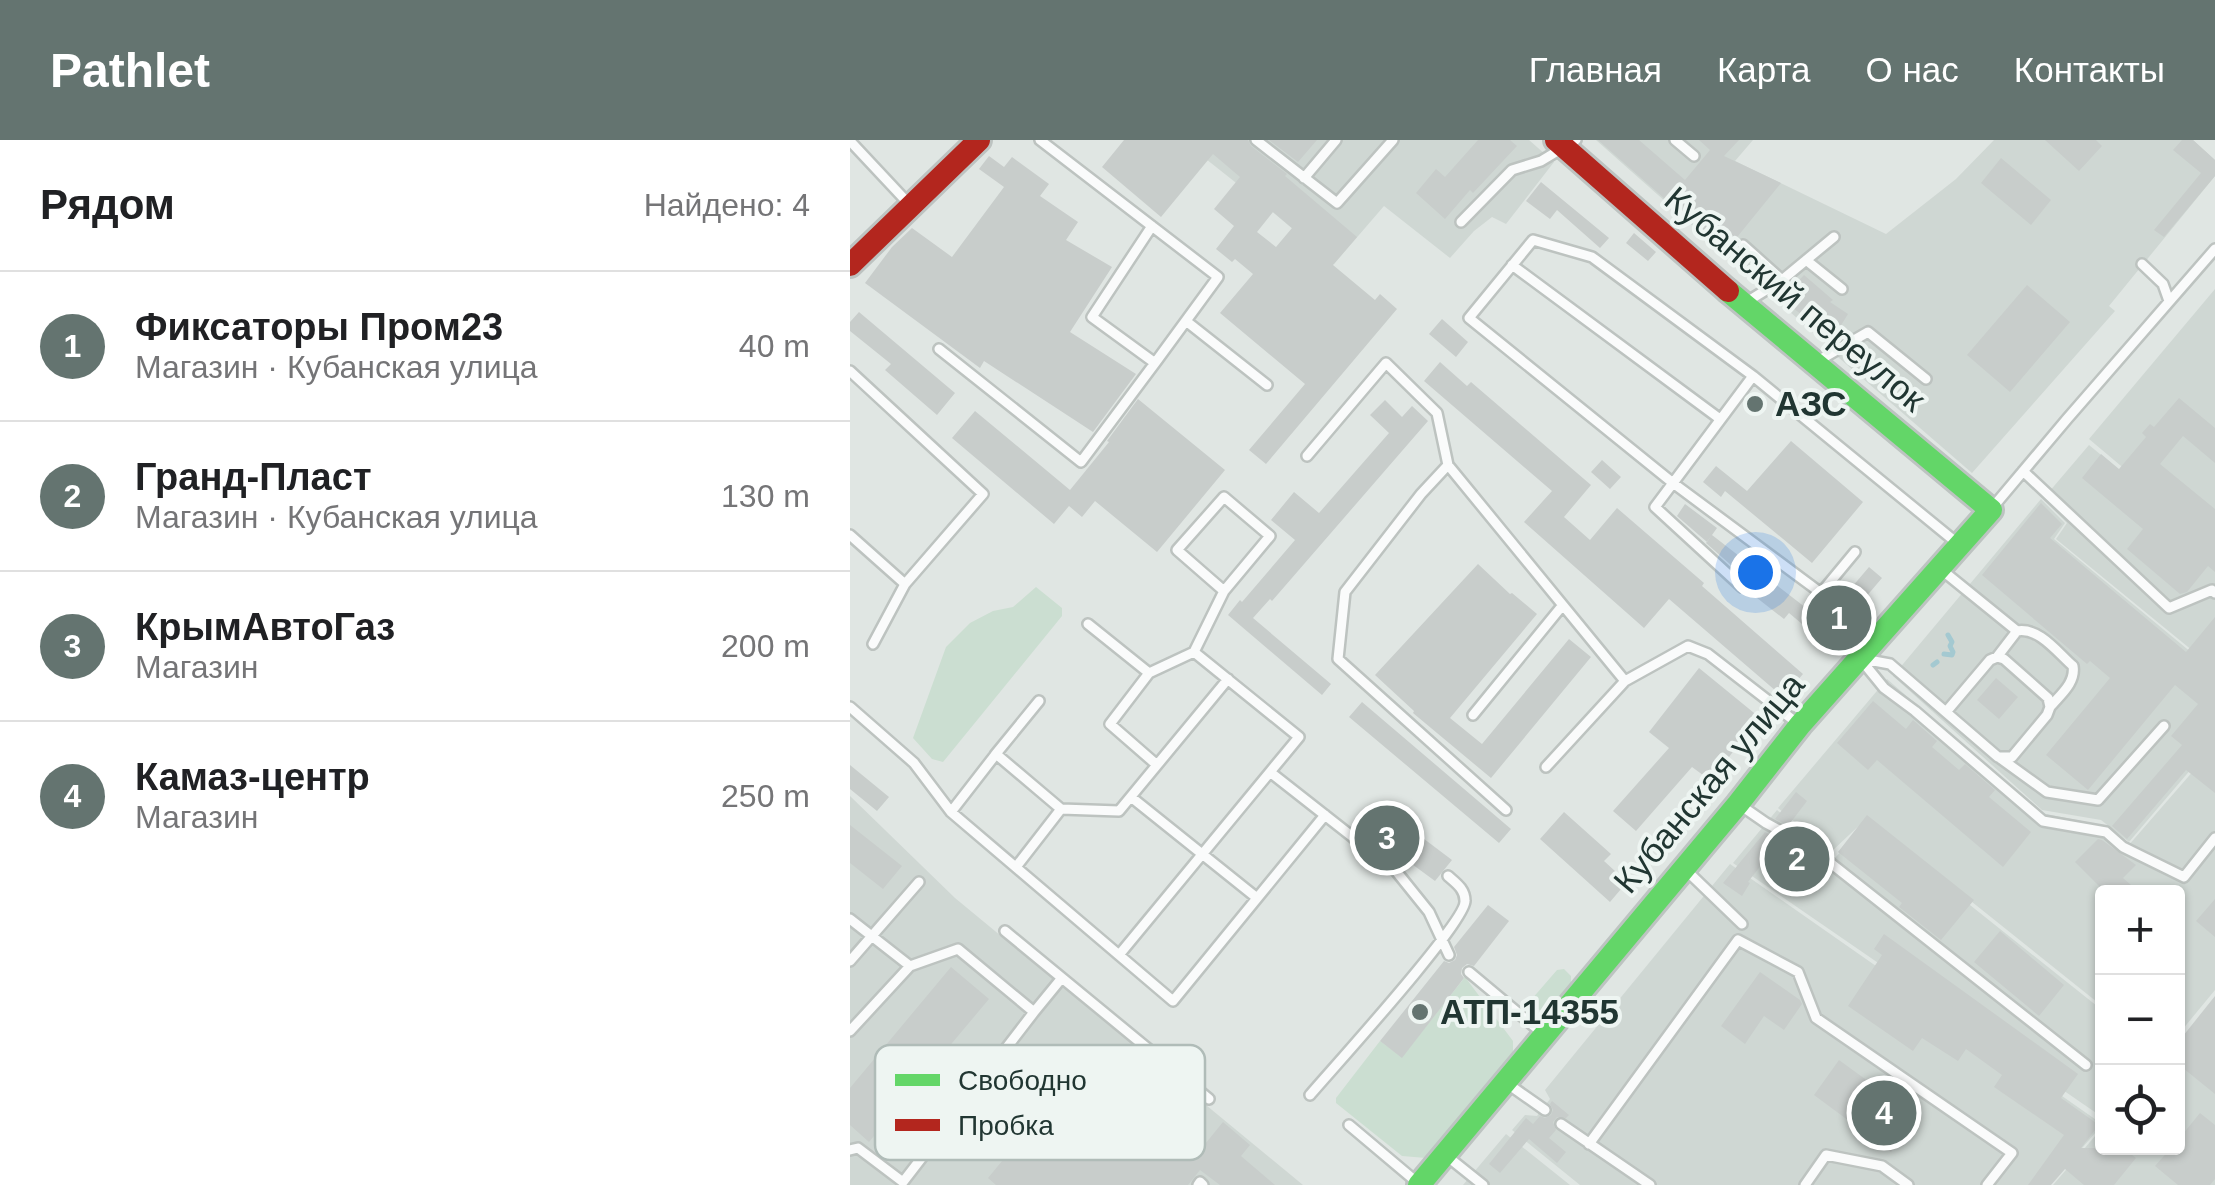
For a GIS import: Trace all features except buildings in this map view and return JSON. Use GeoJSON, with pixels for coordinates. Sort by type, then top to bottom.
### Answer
{"type":"FeatureCollection","features":[{"type":"Feature","properties":{"kind":"main road"},"geometry":{"type":"LineString","coordinates":[[850,265],[980,140]]}},
{"type":"Feature","properties":{"kind":"main road","name":"Кубанский переулок"},"geometry":{"type":"LineString","coordinates":[[1565,142],[1742,304],[1991,510]]}},
{"type":"Feature","properties":{"kind":"main road","name":"Кубанская улица"},"geometry":{"type":"LineString","coordinates":[[1420,1184],[1800,725],[1991,510]]}},
{"type":"Feature","properties":{"kind":"lane"},"geometry":{"type":"LineString","coordinates":[[939,348],[1081,462],[1218,277],[1040,140]]}},
{"type":"Feature","properties":{"kind":"lane"},"geometry":{"type":"LineString","coordinates":[[1256,140],[1337,203],[1393,140]]}},
{"type":"Feature","properties":{"kind":"lane"},"geometry":{"type":"LineString","coordinates":[[1304,178],[1336,140]]}},
{"type":"Feature","properties":{"kind":"lane"},"geometry":{"type":"LineString","coordinates":[[1675,140],[1694,156]]}},
{"type":"Feature","properties":{"kind":"lane"},"geometry":{"type":"LineString","coordinates":[[850,141],[911,206]]}},
{"type":"Feature","properties":{"kind":"lane"},"geometry":{"type":"LineString","coordinates":[[1461,222],[1512,170],[1541,161],[1565,142]]}},
{"type":"Feature","properties":{"kind":"lane"},"geometry":{"type":"LineString","coordinates":[[1152,226],[1092,317],[1156,362]]}},
{"type":"Feature","properties":{"kind":"lane"},"geometry":{"type":"LineString","coordinates":[[1742,304],[1782,280],[1834,237]]}},
{"type":"Feature","properties":{"kind":"lane"},"geometry":{"type":"LineString","coordinates":[[1855,552],[1821,593],[1673,483],[1469,318],[1532,240],[1592,257],[1753,376],[1960,545]]}},
{"type":"Feature","properties":{"kind":"lane"},"geometry":{"type":"LineString","coordinates":[[1743,245],[1782,280]]}},
{"type":"Feature","properties":{"kind":"lane","name":"Кубанская улица"},"geometry":{"type":"LineString","coordinates":[[1991,510],[2215,249]]}},
{"type":"Feature","properties":{"kind":"lane"},"geometry":{"type":"LineString","coordinates":[[1806,260],[1842,289]]}},
{"type":"Feature","properties":{"kind":"lane"},"geometry":{"type":"LineString","coordinates":[[1512,264],[1720,420]]}},
{"type":"Feature","properties":{"kind":"lane"},"geometry":{"type":"LineString","coordinates":[[2142,264],[2163,284],[2170,301]]}},
{"type":"Feature","properties":{"kind":"lane"},"geometry":{"type":"LineString","coordinates":[[1186,320],[1268,385]]}},
{"type":"Feature","properties":{"kind":"lane"},"geometry":{"type":"LineString","coordinates":[[1814,363],[1868,332],[1926,379]]}},
{"type":"Feature","properties":{"kind":"lane"},"geometry":{"type":"LineString","coordinates":[[1307,456],[1386,363],[1437,412],[1448,465],[1625,682]]}},
{"type":"Feature","properties":{"kind":"lane"},"geometry":{"type":"LineString","coordinates":[[850,371],[983,494],[905,584],[872,644]]}},
{"type":"Feature","properties":{"kind":"lane"},"geometry":{"type":"LineString","coordinates":[[1742,587],[1655,507],[1753,376]]}},
{"type":"Feature","properties":{"kind":"lane"},"geometry":{"type":"LineString","coordinates":[[1448,465],[1345,592],[1338,659],[1506,810]]}},
{"type":"Feature","properties":{"kind":"lane"},"geometry":{"type":"LineString","coordinates":[[2023,471],[2169,608],[2212,590],[2215,593]]}},
{"type":"Feature","properties":{"kind":"lane"},"geometry":{"type":"LineString","coordinates":[[1157,765],[1110,724],[1149,673],[1194,652],[1224,590],[1270,536],[1224,497],[1177,550],[1224,590]]}},
{"type":"Feature","properties":{"kind":"lane"},"geometry":{"type":"LineString","coordinates":[[850,535],[905,584]]}},
{"type":"Feature","properties":{"kind":"lane"},"geometry":{"type":"LineString","coordinates":[[1940,569],[2017,631]]}},
{"type":"Feature","properties":{"kind":"lane"},"geometry":{"type":"LineString","coordinates":[[1472,714],[1562,606]]}},
{"type":"Feature","properties":{"kind":"lane"},"geometry":{"type":"LineString","coordinates":[[1088,624],[1149,673]]}},
{"type":"Feature","properties":{"kind":"lane"},"geometry":{"type":"LineString","coordinates":[[1946,712],[2017,631],[2034,632],[2073,666],[2074,674],[2012,757],[1998,757]]}},
{"type":"Feature","properties":{"kind":"lane"},"geometry":{"type":"LineString","coordinates":[[1546,767],[1625,682],[1688,646],[1708,654],[1800,725]]}},
{"type":"Feature","properties":{"kind":"lane"},"geometry":{"type":"LineString","coordinates":[[1119,955],[1298,737],[1194,652]]}},
{"type":"Feature","properties":{"kind":"lane"},"geometry":{"type":"LineString","coordinates":[[1997,657],[2004,658],[2048,698],[2050,707]]}},
{"type":"Feature","properties":{"kind":"lane"},"geometry":{"type":"LineString","coordinates":[[1860,659],[1890,664],[1998,757],[2047,792],[2098,800],[2164,726]]}},
{"type":"Feature","properties":{"kind":"lane"},"geometry":{"type":"LineString","coordinates":[[1860,659],[1884,688],[2043,821],[2106,832],[2123,847],[2184,877],[2215,838]]}},
{"type":"Feature","properties":{"kind":"lane"},"geometry":{"type":"LineString","coordinates":[[993,758],[996,754],[1061,810],[1119,812],[1228,679]]}},
{"type":"Feature","properties":{"kind":"lane"},"geometry":{"type":"LineString","coordinates":[[951,812],[1039,701]]}},
{"type":"Feature","properties":{"kind":"lane"},"geometry":{"type":"LineString","coordinates":[[850,708],[914,764],[951,812],[1173,1000],[1324,815]]}},
{"type":"Feature","properties":{"kind":"lane"},"geometry":{"type":"LineString","coordinates":[[1270,772],[1396,871],[1429,912],[1448,954]]}},
{"type":"Feature","properties":{"kind":"lane"},"geometry":{"type":"LineString","coordinates":[[1130,797],[1257,898]]}},
{"type":"Feature","properties":{"kind":"lane"},"geometry":{"type":"LineString","coordinates":[[1738,804],[1809,846],[2086,1065]]}},
{"type":"Feature","properties":{"kind":"lane"},"geometry":{"type":"LineString","coordinates":[[1016,868],[1061,810]]}},
{"type":"Feature","properties":{"kind":"lane"},"geometry":{"type":"LineString","coordinates":[[1684,868],[1742,924]]}},
{"type":"Feature","properties":{"kind":"lane"},"geometry":{"type":"LineString","coordinates":[[1310,1094],[1463,912],[1462,888],[1448,876]]}},
{"type":"Feature","properties":{"kind":"lane"},"geometry":{"type":"LineString","coordinates":[[850,962],[919,882]]}},
{"type":"Feature","properties":{"kind":"lane"},"geometry":{"type":"LineString","coordinates":[[850,919],[910,966]]}},
{"type":"Feature","properties":{"kind":"lane"},"geometry":{"type":"LineString","coordinates":[[1005,931],[1143,1045]]}},
{"type":"Feature","properties":{"kind":"lane"},"geometry":{"type":"LineString","coordinates":[[1589,1144],[1738,940],[1798,972],[1816,1018],[2012,1152],[1987,1185]]}},
{"type":"Feature","properties":{"kind":"lane"},"geometry":{"type":"LineString","coordinates":[[850,1031],[910,966],[958,948],[1034,1012]]}},
{"type":"Feature","properties":{"kind":"lane"},"geometry":{"type":"LineString","coordinates":[[1469,972],[1543,1034]]}},
{"type":"Feature","properties":{"kind":"lane"},"geometry":{"type":"LineString","coordinates":[[1009,1045],[1061,978]]}},
{"type":"Feature","properties":{"kind":"lane"},"geometry":{"type":"LineString","coordinates":[[1506,1082],[1545,1110]]}},
{"type":"Feature","properties":{"kind":"lane"},"geometry":{"type":"LineString","coordinates":[[1205,1096],[1209,1099]]}},
{"type":"Feature","properties":{"kind":"lane"},"geometry":{"type":"LineString","coordinates":[[1349,1124],[1420,1184]]}},
{"type":"Feature","properties":{"kind":"lane"},"geometry":{"type":"LineString","coordinates":[[1562,1124],[1650,1185]]}},
{"type":"Feature","properties":{"kind":"lane"},"geometry":{"type":"LineString","coordinates":[[850,1150],[858,1148],[905,1183],[922,1160]]}},
{"type":"Feature","properties":{"kind":"lane"},"geometry":{"type":"LineString","coordinates":[[1805,1185],[1826,1155],[1882,1166],[1908,1185]]}},
{"type":"Feature","properties":{"kind":"lane"},"geometry":{"type":"LineString","coordinates":[[1446,1156],[1483,1185]]}},
{"type":"Feature","properties":{"kind":"shaded area"},"geometry":{"type":"Polygon","coordinates":[[[1182,140],[1529,140],[1554,162],[1506,224],[1492,217],[1450,258],[1384,206],[1334,264],[1182,140]]]}},
{"type":"Feature","properties":{"kind":"shaded area"},"geometry":{"type":"Polygon","coordinates":[[[1596,140],[1753,140],[1735,161],[1886,234],[1956,179],[1994,140],[2193,140],[2215,160],[2215,176],[2109,306],[2115,311],[1972,473],[1596,140]]]}},
{"type":"Feature","properties":{"kind":"shaded area"},"geometry":{"type":"Polygon","coordinates":[[[2215,289],[2215,545],[2089,439],[2215,289]]]}},
{"type":"Feature","properties":{"kind":"shaded area"},"geometry":{"type":"Polygon","coordinates":[[[2089,445],[2215,549],[2215,669],[2056,539],[2067,523],[2043,499],[2089,445]]]}},
{"type":"Feature","properties":{"kind":"shaded area"},"geometry":{"type":"Polygon","coordinates":[[[2041,499],[2065,523],[2054,539],[2215,672],[2215,741],[2129,842],[2101,820],[2042,810],[1893,676],[2041,499]]]}},
{"type":"Feature","properties":{"kind":"shaded area"},"geometry":{"type":"Polygon","coordinates":[[[1887,679],[2041,813],[2102,825],[2128,846],[2215,746],[2215,990],[2185,1026],[2185,885],[2095,885],[2095,1000],[1867,818],[1831,852],[1778,808],[1887,679]]]}},
{"type":"Feature","properties":{"kind":"shaded area"},"geometry":{"type":"Polygon","coordinates":[[[850,796],[955,898],[1133,1045],[875,1045],[875,1160],[1205,1160],[1205,1104],[1303,1185],[850,1185],[850,796]]]}},
{"type":"Feature","properties":{"kind":"shaded area"},"geometry":{"type":"Polygon","coordinates":[[[1777,810],[1834,859],[1867,823],[2095,1004],[2095,1112],[1733,863],[1777,810]]]}},
{"type":"Feature","properties":{"kind":"shaded area"},"geometry":{"type":"Polygon","coordinates":[[[1730,864],[2095,1119],[2095,1133],[2050,1185],[1580,1185],[1512,1130],[1525,1115],[1537,1116],[1550,1099],[1545,1090],[1730,864]]]}},
{"type":"Feature","properties":{"kind":"shaded area"},"geometry":{"type":"Polygon","coordinates":[[[2185,1036],[2215,1060],[2215,1185],[2053,1185],[2095,1136],[2095,1155],[2185,1155],[2185,1036]]]}},
{"type":"Feature","properties":{"kind":"shaded area"},"geometry":{"type":"Polygon","coordinates":[[[1506,1134],[1570,1185],[1463,1185],[1506,1134]]]}},
{"type":"Feature","properties":{"kind":"green space"},"geometry":{"type":"Polygon","coordinates":[[[1036,587],[1062,608],[1062,616],[943,762],[932,759],[913,738],[946,647],[970,623],[993,611],[1013,607],[1036,587]]]}},
{"type":"Feature","properties":{"kind":"green space"},"geometry":{"type":"Polygon","coordinates":[[[1564,969],[1571,976],[1571,984],[1550,1009],[1532,1007],[1531,1000],[1557,970],[1564,969]]]}},
{"type":"Feature","properties":{"kind":"green space"},"geometry":{"type":"Polygon","coordinates":[[[1465,977],[1513,1041],[1513,1054],[1426,1158],[1402,1156],[1336,1103],[1336,1098],[1380,1041],[1402,1057],[1465,977]]]}},
{"type":"Feature","properties":{"kind":"waterway"},"geometry":{"type":"LineString","coordinates":[[1944,654],[1953,652],[1948,635]]}},
{"type":"Feature","properties":{"kind":"waterway"},"geometry":{"type":"LineString","coordinates":[[1933,665],[1937,662]]}},
{"type":"Feature","properties":{"kind":"traffic: fast"},"geometry":{"type":"LineString","coordinates":[[1419,1185],[1800,725],[1991,510],[1728,291]]}},
{"type":"Feature","properties":{"kind":"traffic: jam"},"geometry":{"type":"LineString","coordinates":[[850,265],[979,140]]}},
{"type":"Feature","properties":{"kind":"traffic: jam"},"geometry":{"type":"LineString","coordinates":[[1556,140],[1728,291]]}},
{"type":"Feature","properties":{"kind":"place","name":"АЗС"},"geometry":{"type":"Point","coordinates":[1755,404]}},
{"type":"Feature","properties":{"kind":"place","name":"Фиксаторы Пром23"},"geometry":{"type":"Point","coordinates":[1839,618]}},
{"type":"Feature","properties":{"kind":"place","name":"КрымАвтоГаз"},"geometry":{"type":"Point","coordinates":[1387,838]}},
{"type":"Feature","properties":{"kind":"place","name":"Гранд-Пласт"},"geometry":{"type":"Point","coordinates":[1797,859]}},
{"type":"Feature","properties":{"kind":"place","name":"АТП-14355"},"geometry":{"type":"Point","coordinates":[1420,1012]}},
{"type":"Feature","properties":{"kind":"place","name":"Камаз-центр"},"geometry":{"type":"Point","coordinates":[1884,1113]}}]}
